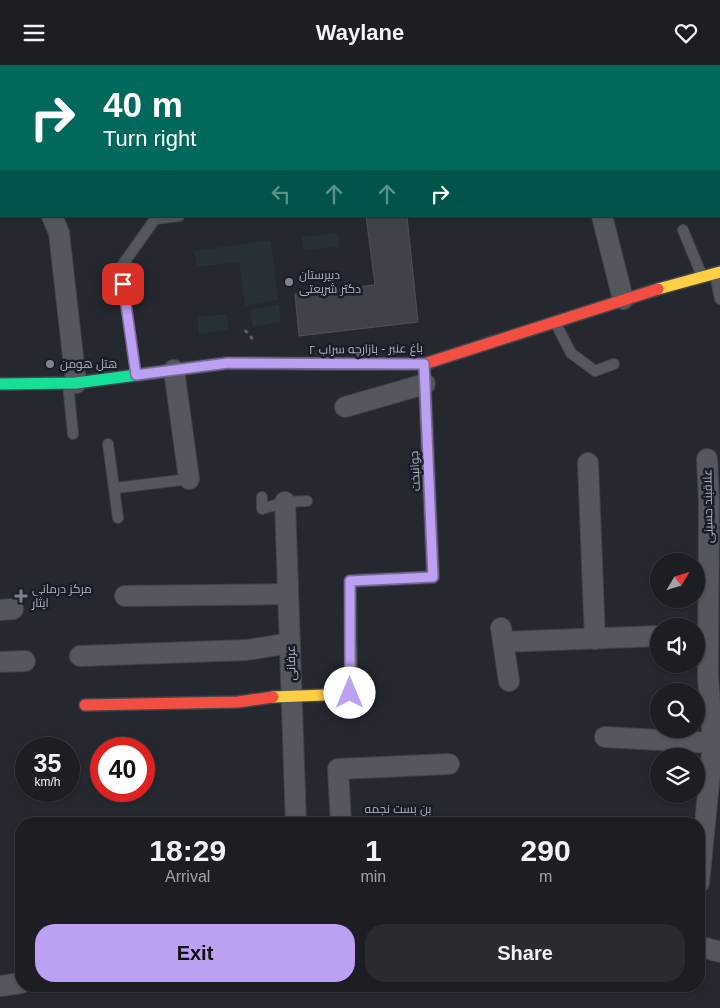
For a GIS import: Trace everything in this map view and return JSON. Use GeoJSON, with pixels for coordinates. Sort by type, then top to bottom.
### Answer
{"type":"FeatureCollection","features":[{"type":"Feature","properties":{"kind":"street"},"geometry":{"type":"LineString","coordinates":[[52,217],[59,233],[72,383]]}},
{"type":"Feature","properties":{"kind":"street"},"geometry":{"type":"LineString","coordinates":[[602,217],[623,299]]}},
{"type":"Feature","properties":{"kind":"street","name":"باغ عنبر - بازارچه سراب ۲"},"geometry":{"type":"LineString","coordinates":[[0,384],[72,383],[228,363],[424,364],[623,299],[718,273]]}},
{"type":"Feature","properties":{"kind":"street","name":"جوانبخت"},"geometry":{"type":"LineString","coordinates":[[292,695],[350,693],[350,581],[433,577],[424,364]]}},
{"type":"Feature","properties":{"kind":"street"},"geometry":{"type":"LineString","coordinates":[[174,370],[190,479]]}},
{"type":"Feature","properties":{"kind":"street"},"geometry":{"type":"LineString","coordinates":[[345,407],[424,384]]}},
{"type":"Feature","properties":{"kind":"street","name":"علاقبند حسینی"},"geometry":{"type":"LineString","coordinates":[[703,618],[714,500],[707,459]]}},
{"type":"Feature","properties":{"kind":"street"},"geometry":{"type":"LineString","coordinates":[[588,463],[595,639]]}},
{"type":"Feature","properties":{"kind":"street","name":"عرفانی"},"geometry":{"type":"LineString","coordinates":[[286,502],[296,817]]}},
{"type":"Feature","properties":{"kind":"street"},"geometry":{"type":"LineString","coordinates":[[125,595],[288,594]]}},
{"type":"Feature","properties":{"kind":"street"},"geometry":{"type":"LineString","coordinates":[[509,681],[502,635],[595,639],[650,636]]}},
{"type":"Feature","properties":{"kind":"street"},"geometry":{"type":"LineString","coordinates":[[80,655],[246,649],[290,643]]}},
{"type":"Feature","properties":{"kind":"street","name":"علاقبند حسینی"},"geometry":{"type":"LineString","coordinates":[[705,655],[712,743],[705,818]]}},
{"type":"Feature","properties":{"kind":"street"},"geometry":{"type":"LineString","coordinates":[[0,662],[25,661]]}},
{"type":"Feature","properties":{"kind":"street"},"geometry":{"type":"LineString","coordinates":[[85,705],[238,703],[292,695]]}},
{"type":"Feature","properties":{"kind":"street"},"geometry":{"type":"LineString","coordinates":[[605,737],[712,743]]}},
{"type":"Feature","properties":{"kind":"street"},"geometry":{"type":"LineString","coordinates":[[341,817],[338,769],[449,764]]}},
{"type":"Feature","properties":{"kind":"street"},"geometry":{"type":"LineString","coordinates":[[705,947],[720,952]]}},
{"type":"Feature","properties":{"kind":"street"},"geometry":{"type":"LineString","coordinates":[[0,986],[15,984]]}},
{"type":"Feature","properties":{"kind":"lane"},"geometry":{"type":"LineString","coordinates":[[136,375],[121,267],[155,218]]}},
{"type":"Feature","properties":{"kind":"lane"},"geometry":{"type":"LineString","coordinates":[[683,230],[702,277]]}},
{"type":"Feature","properties":{"kind":"lane"},"geometry":{"type":"LineString","coordinates":[[718,273],[720,299]]}},
{"type":"Feature","properties":{"kind":"lane"},"geometry":{"type":"LineString","coordinates":[[555,321],[572,353],[595,371],[614,364]]}},
{"type":"Feature","properties":{"kind":"lane"},"geometry":{"type":"LineString","coordinates":[[72,383],[73,434]]}},
{"type":"Feature","properties":{"kind":"lane"},"geometry":{"type":"LineString","coordinates":[[108,444],[116,488],[118,518]]}},
{"type":"Feature","properties":{"kind":"lane"},"geometry":{"type":"LineString","coordinates":[[116,488],[190,479]]}},
{"type":"Feature","properties":{"kind":"lane"},"geometry":{"type":"LineString","coordinates":[[262,497],[262,509],[286,502],[307,501]]}},
{"type":"Feature","properties":{"kind":"shaded area"},"geometry":{"type":"Polygon","coordinates":[[[338,233],[339,247],[303,250],[302,237],[338,233]]]}},
{"type":"Feature","properties":{"kind":"shaded area"},"geometry":{"type":"Polygon","coordinates":[[[271,240],[278,300],[245,306],[239,262],[197,267],[194,251],[271,240]]]}},
{"type":"Feature","properties":{"kind":"shaded area"},"geometry":{"type":"Polygon","coordinates":[[[279,305],[281,322],[253,327],[250,310],[279,305]]]}},
{"type":"Feature","properties":{"kind":"shaded area"},"geometry":{"type":"Polygon","coordinates":[[[227,314],[229,330],[199,334],[197,317],[227,314]]]}},
{"type":"Feature","properties":{"kind":"building"},"geometry":{"type":"Polygon","coordinates":[[[366,217],[407,217],[418,322],[299,336],[295,294],[375,285],[366,217]]]}},
{"type":"Feature","properties":{"kind":"traffic: fast"},"geometry":{"type":"LineString","coordinates":[[0,384],[76,383],[228,363],[339,364]]}},
{"type":"Feature","properties":{"kind":"traffic: slow"},"geometry":{"type":"LineString","coordinates":[[658,289],[720,272]]}},
{"type":"Feature","properties":{"kind":"traffic: slow"},"geometry":{"type":"LineString","coordinates":[[273,697],[351,694],[350,581],[433,577],[424,364]]}},
{"type":"Feature","properties":{"kind":"traffic: jam"},"geometry":{"type":"LineString","coordinates":[[339,364],[424,364],[658,289]]}},
{"type":"Feature","properties":{"kind":"traffic: jam"},"geometry":{"type":"LineString","coordinates":[[85,705],[238,702],[273,697]]}},
{"type":"Feature","properties":{"kind":"place","name":"دبیرستان دکتر شریعتی"},"geometry":{"type":"Point","coordinates":[289,282]}},
{"type":"Feature","properties":{"kind":"place","name":"هتل هومن"},"geometry":{"type":"Point","coordinates":[50,364]}},
{"type":"Feature","properties":{"kind":"place","name":"مرکز درمانی ایثار"},"geometry":{"type":"Point","coordinates":[21,596]}},
{"type":"Feature","properties":{"kind":"route"},"geometry":{"type":"LineString","coordinates":[[123,284],[136,375],[228,363],[424,364],[433,577],[350,581],[350,693]]}}]}
